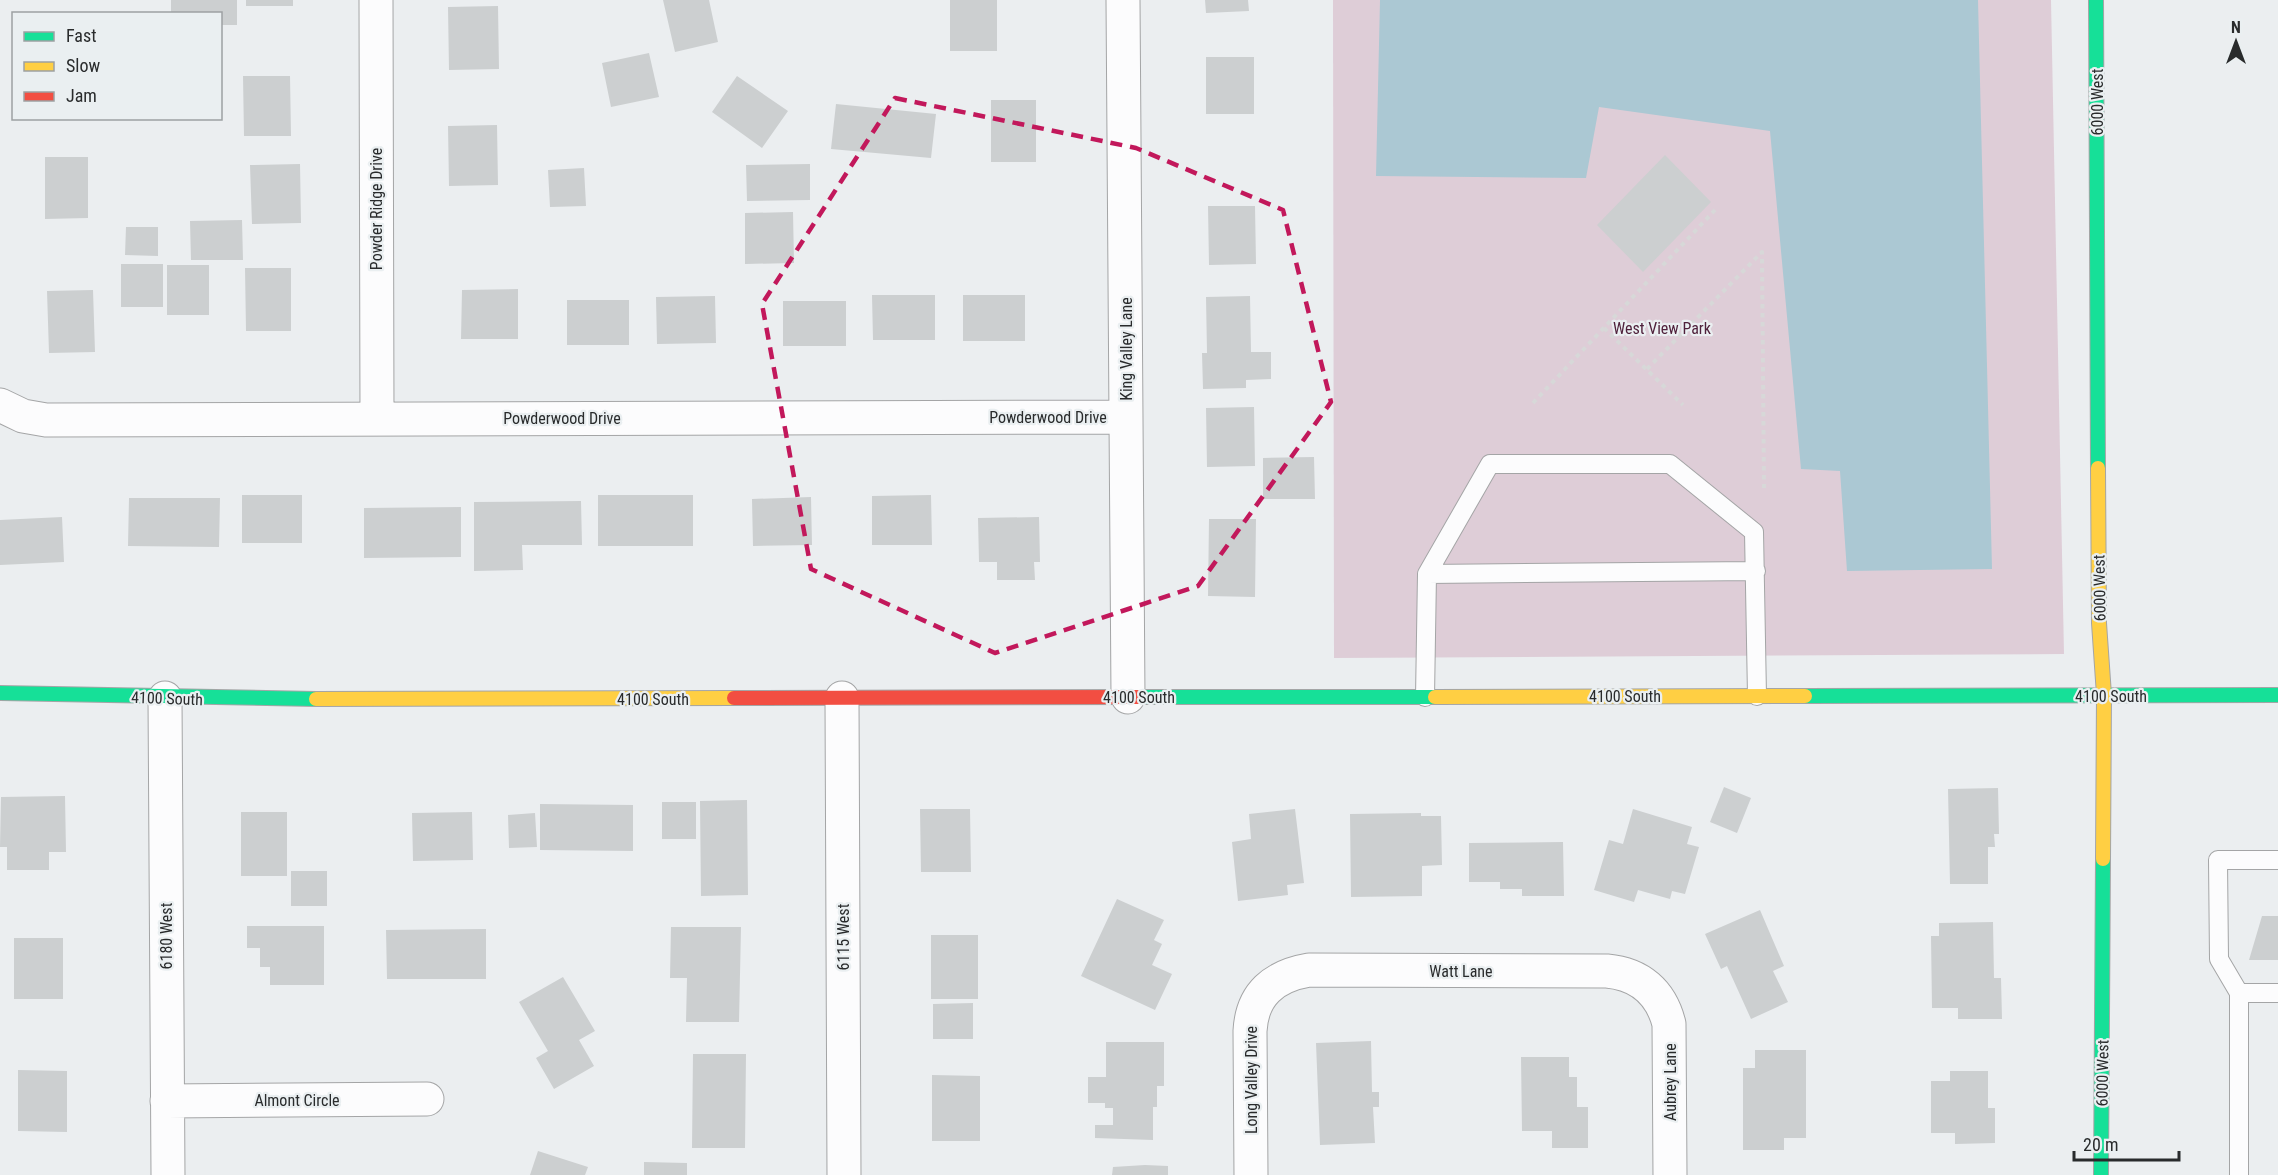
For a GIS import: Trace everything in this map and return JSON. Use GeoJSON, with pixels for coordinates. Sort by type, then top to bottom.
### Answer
{"type":"FeatureCollection","features":[{"type":"Feature","properties":{"kind":"main road","name":"6000 West"},"geometry":{"type":"LineString","coordinates":[[2096,0],[2099,624],[2104,695],[2101,1175]]}},
{"type":"Feature","properties":{"kind":"main road","name":"4100 South"},"geometry":{"type":"LineString","coordinates":[[0,693],[165,698],[2278,695]]}},
{"type":"Feature","properties":{"kind":"street","name":"Powder Ridge Drive"},"geometry":{"type":"LineString","coordinates":[[376,0],[377,419]]}},
{"type":"Feature","properties":{"kind":"street","name":"King Valley Lane"},"geometry":{"type":"LineString","coordinates":[[1124,0],[1128,697]]}},
{"type":"Feature","properties":{"kind":"street","name":"Powderwood Drive"},"geometry":{"type":"LineString","coordinates":[[0,405],[23,416],[46,420],[1126,417]]}},
{"type":"Feature","properties":{"kind":"street","name":"6180 West"},"geometry":{"type":"LineString","coordinates":[[165,698],[168,1175]]}},
{"type":"Feature","properties":{"kind":"street","name":"6115 West"},"geometry":{"type":"LineString","coordinates":[[842,698],[844,1175]]}},
{"type":"Feature","properties":{"kind":"street","name":"Watt Lane"},"geometry":{"type":"LineString","coordinates":[[1266,989],[1285,976],[1309,970],[1607,971],[1633,976],[1655,993]]}},
{"type":"Feature","properties":{"kind":"street","name":"Long Valley Drive"},"geometry":{"type":"LineString","coordinates":[[1251,1175],[1251,1019],[1258,998],[1266,989]]}},
{"type":"Feature","properties":{"kind":"street","name":"Aubrey Lane"},"geometry":{"type":"LineString","coordinates":[[1655,993],[1669,1024],[1670,1175]]}},
{"type":"Feature","properties":{"kind":"street","name":"Almont Circle"},"geometry":{"type":"LineString","coordinates":[[167,1101],[427,1099]]}},
{"type":"Feature","properties":{"kind":"lane"},"geometry":{"type":"LineString","coordinates":[[1425,697],[1427,574],[1490,464],[1670,464],[1754,532],[1757,696]]}},
{"type":"Feature","properties":{"kind":"lane"},"geometry":{"type":"LineString","coordinates":[[1427,574],[1756,571]]}},
{"type":"Feature","properties":{"kind":"lane"},"geometry":{"type":"LineString","coordinates":[[2239,1175],[2239,993],[2219,959],[2218,860],[2278,860]]}},
{"type":"Feature","properties":{"kind":"lane"},"geometry":{"type":"LineString","coordinates":[[2239,993],[2278,993]]}},
{"type":"Feature","properties":{"kind":"path"},"geometry":{"type":"LineString","coordinates":[[1533,403],[1715,210]]}},
{"type":"Feature","properties":{"kind":"path"},"geometry":{"type":"LineString","coordinates":[[1647,369],[1762,252],[1764,488]]}},
{"type":"Feature","properties":{"kind":"path"},"geometry":{"type":"LineString","coordinates":[[1604,328],[1683,405]]}},
{"type":"Feature","properties":{"kind":"highlighted area"},"geometry":{"type":"Polygon","coordinates":[[[895,98],[1136,148],[1283,210],[1331,402],[1198,586],[995,653],[811,569],[762,304],[895,98]]]}},
{"type":"Feature","properties":{"kind":"green space","name":"West View Park"},"geometry":{"type":"Polygon","coordinates":[[[1333,0],[2051,0],[2064,654],[1334,658],[1333,0]]]}},
{"type":"Feature","properties":{"kind":"water"},"geometry":{"type":"Polygon","coordinates":[[[1380,0],[1978,0],[1992,569],[1847,571],[1840,471],[1801,469],[1770,131],[1599,107],[1586,178],[1376,176],[1380,0]]]}},
{"type":"Feature","properties":{"kind":"building"},"geometry":{"type":"Polygon","coordinates":[[[171,0],[237,0],[237,25],[222,25],[222,12],[171,12],[171,0]]]}},
{"type":"Feature","properties":{"kind":"building"},"geometry":{"type":"Polygon","coordinates":[[[246,0],[293,0],[293,6],[246,6],[246,0]]]}},
{"type":"Feature","properties":{"kind":"building"},"geometry":{"type":"Polygon","coordinates":[[[663,0],[709,0],[718,42],[675,52],[663,0]]]}},
{"type":"Feature","properties":{"kind":"building"},"geometry":{"type":"Polygon","coordinates":[[[950,0],[997,0],[997,51],[950,51],[950,0]]]}},
{"type":"Feature","properties":{"kind":"building"},"geometry":{"type":"Polygon","coordinates":[[[1205,0],[1248,0],[1249,11],[1206,13],[1205,0]]]}},
{"type":"Feature","properties":{"kind":"building"},"geometry":{"type":"Polygon","coordinates":[[[498,6],[499,69],[449,70],[448,7],[498,6]]]}},
{"type":"Feature","properties":{"kind":"building"},"geometry":{"type":"Polygon","coordinates":[[[649,53],[659,97],[611,107],[602,63],[649,53]]]}},
{"type":"Feature","properties":{"kind":"building"},"geometry":{"type":"Polygon","coordinates":[[[1206,57],[1254,57],[1254,114],[1206,114],[1206,57]]]}},
{"type":"Feature","properties":{"kind":"building"},"geometry":{"type":"Polygon","coordinates":[[[243,76],[290,76],[291,136],[244,136],[243,76]]]}},
{"type":"Feature","properties":{"kind":"building"},"geometry":{"type":"Polygon","coordinates":[[[737,76],[788,111],[762,148],[712,112],[737,76]]]}},
{"type":"Feature","properties":{"kind":"building"},"geometry":{"type":"Polygon","coordinates":[[[991,100],[1036,100],[1036,162],[991,162],[991,100]]]}},
{"type":"Feature","properties":{"kind":"building"},"geometry":{"type":"Polygon","coordinates":[[[836,104],[936,114],[931,158],[831,149],[836,104]]]}},
{"type":"Feature","properties":{"kind":"building"},"geometry":{"type":"Polygon","coordinates":[[[497,125],[498,185],[449,186],[448,126],[497,125]]]}},
{"type":"Feature","properties":{"kind":"building"},"geometry":{"type":"Polygon","coordinates":[[[1665,155],[1711,202],[1643,272],[1597,225],[1665,155]]]}},
{"type":"Feature","properties":{"kind":"building"},"geometry":{"type":"Polygon","coordinates":[[[45,157],[88,157],[88,218],[45,219],[45,157]]]}},
{"type":"Feature","properties":{"kind":"building"},"geometry":{"type":"Polygon","coordinates":[[[300,164],[301,223],[252,224],[250,165],[300,164]]]}},
{"type":"Feature","properties":{"kind":"building"},"geometry":{"type":"Polygon","coordinates":[[[810,164],[810,200],[747,201],[746,165],[810,164]]]}},
{"type":"Feature","properties":{"kind":"building"},"geometry":{"type":"Polygon","coordinates":[[[584,168],[586,206],[550,207],[548,170],[584,168]]]}},
{"type":"Feature","properties":{"kind":"building"},"geometry":{"type":"Polygon","coordinates":[[[1208,206],[1255,206],[1256,264],[1209,265],[1208,206]]]}},
{"type":"Feature","properties":{"kind":"building"},"geometry":{"type":"Polygon","coordinates":[[[793,212],[794,263],[745,264],[745,213],[793,212]]]}},
{"type":"Feature","properties":{"kind":"building"},"geometry":{"type":"Polygon","coordinates":[[[242,220],[243,260],[191,260],[190,221],[242,220]]]}},
{"type":"Feature","properties":{"kind":"building"},"geometry":{"type":"Polygon","coordinates":[[[126,227],[158,227],[158,256],[125,255],[126,227]]]}},
{"type":"Feature","properties":{"kind":"building"},"geometry":{"type":"Polygon","coordinates":[[[121,264],[163,264],[163,307],[121,307],[121,264]]]}},
{"type":"Feature","properties":{"kind":"building"},"geometry":{"type":"Polygon","coordinates":[[[167,265],[209,265],[209,315],[167,315],[167,265]]]}},
{"type":"Feature","properties":{"kind":"building"},"geometry":{"type":"Polygon","coordinates":[[[245,268],[291,268],[291,331],[246,331],[245,268]]]}},
{"type":"Feature","properties":{"kind":"building"},"geometry":{"type":"Polygon","coordinates":[[[518,289],[518,339],[461,339],[462,290],[518,289]]]}},
{"type":"Feature","properties":{"kind":"building"},"geometry":{"type":"Polygon","coordinates":[[[93,290],[95,352],[49,353],[47,291],[93,290]]]}},
{"type":"Feature","properties":{"kind":"building"},"geometry":{"type":"Polygon","coordinates":[[[872,295],[935,295],[935,340],[873,340],[872,295]]]}},
{"type":"Feature","properties":{"kind":"building"},"geometry":{"type":"Polygon","coordinates":[[[963,295],[1025,295],[1025,341],[963,341],[963,295]]]}},
{"type":"Feature","properties":{"kind":"building"},"geometry":{"type":"Polygon","coordinates":[[[715,296],[716,343],[657,344],[656,297],[715,296]]]}},
{"type":"Feature","properties":{"kind":"building"},"geometry":{"type":"Polygon","coordinates":[[[1250,296],[1251,352],[1271,352],[1271,379],[1246,380],[1246,388],[1203,389],[1202,353],[1207,353],[1206,297],[1250,296]]]}},
{"type":"Feature","properties":{"kind":"building"},"geometry":{"type":"Polygon","coordinates":[[[567,300],[629,300],[629,345],[567,345],[567,300]]]}},
{"type":"Feature","properties":{"kind":"building"},"geometry":{"type":"Polygon","coordinates":[[[783,301],[846,301],[846,346],[783,346],[783,301]]]}},
{"type":"Feature","properties":{"kind":"building"},"geometry":{"type":"Polygon","coordinates":[[[1254,407],[1255,466],[1207,467],[1206,408],[1254,407]]]}},
{"type":"Feature","properties":{"kind":"building"},"geometry":{"type":"Polygon","coordinates":[[[1314,457],[1315,499],[1263,499],[1263,458],[1314,457]]]}},
{"type":"Feature","properties":{"kind":"building"},"geometry":{"type":"Polygon","coordinates":[[[242,495],[302,495],[302,543],[242,543],[242,495]]]}},
{"type":"Feature","properties":{"kind":"building"},"geometry":{"type":"Polygon","coordinates":[[[598,495],[693,495],[693,546],[598,546],[598,495]]]}},
{"type":"Feature","properties":{"kind":"building"},"geometry":{"type":"Polygon","coordinates":[[[931,495],[932,545],[872,545],[872,496],[931,495]]]}},
{"type":"Feature","properties":{"kind":"building"},"geometry":{"type":"Polygon","coordinates":[[[811,497],[812,545],[753,546],[752,499],[811,497]]]}},
{"type":"Feature","properties":{"kind":"building"},"geometry":{"type":"Polygon","coordinates":[[[129,498],[220,498],[219,547],[128,546],[129,498]]]}},
{"type":"Feature","properties":{"kind":"building"},"geometry":{"type":"Polygon","coordinates":[[[581,501],[582,545],[522,545],[523,570],[474,571],[474,502],[581,501]]]}},
{"type":"Feature","properties":{"kind":"building"},"geometry":{"type":"Polygon","coordinates":[[[461,507],[461,557],[364,558],[364,508],[461,507]]]}},
{"type":"Feature","properties":{"kind":"building"},"geometry":{"type":"Polygon","coordinates":[[[62,517],[64,562],[0,565],[0,520],[62,517]]]}},
{"type":"Feature","properties":{"kind":"building"},"geometry":{"type":"Polygon","coordinates":[[[1039,517],[1040,562],[1034,562],[1035,580],[997,580],[997,562],[979,562],[978,518],[1039,517]]]}},
{"type":"Feature","properties":{"kind":"building"},"geometry":{"type":"Polygon","coordinates":[[[1209,519],[1256,519],[1255,597],[1208,596],[1209,519]]]}},
{"type":"Feature","properties":{"kind":"building"},"geometry":{"type":"Polygon","coordinates":[[[1724,787],[1751,798],[1737,833],[1710,822],[1724,787]]]}},
{"type":"Feature","properties":{"kind":"building"},"geometry":{"type":"Polygon","coordinates":[[[1998,788],[1999,834],[1994,834],[1995,847],[1988,847],[1988,884],[1950,884],[1948,789],[1998,788]]]}},
{"type":"Feature","properties":{"kind":"building"},"geometry":{"type":"Polygon","coordinates":[[[65,796],[66,852],[49,852],[49,870],[7,870],[7,847],[0,847],[1,797],[65,796]]]}},
{"type":"Feature","properties":{"kind":"building"},"geometry":{"type":"Polygon","coordinates":[[[747,800],[748,895],[701,896],[700,801],[747,800]]]}},
{"type":"Feature","properties":{"kind":"building"},"geometry":{"type":"Polygon","coordinates":[[[662,802],[696,802],[696,839],[662,839],[662,802]]]}},
{"type":"Feature","properties":{"kind":"building"},"geometry":{"type":"Polygon","coordinates":[[[540,804],[633,805],[633,851],[540,850],[540,804]]]}},
{"type":"Feature","properties":{"kind":"building"},"geometry":{"type":"Polygon","coordinates":[[[920,809],[970,809],[971,872],[921,872],[920,809]]]}},
{"type":"Feature","properties":{"kind":"building"},"geometry":{"type":"Polygon","coordinates":[[[1295,809],[1304,883],[1287,885],[1288,895],[1238,901],[1232,842],[1251,839],[1249,814],[1295,809]]]}},
{"type":"Feature","properties":{"kind":"building"},"geometry":{"type":"Polygon","coordinates":[[[1633,809],[1692,827],[1687,844],[1699,847],[1685,894],[1672,891],[1670,899],[1638,890],[1634,902],[1594,890],[1609,840],[1623,844],[1633,809]]]}},
{"type":"Feature","properties":{"kind":"building"},"geometry":{"type":"Polygon","coordinates":[[[241,812],[287,812],[287,876],[241,876],[241,812]]]}},
{"type":"Feature","properties":{"kind":"building"},"geometry":{"type":"Polygon","coordinates":[[[472,812],[473,860],[413,861],[412,813],[472,812]]]}},
{"type":"Feature","properties":{"kind":"building"},"geometry":{"type":"Polygon","coordinates":[[[535,813],[537,847],[509,848],[508,815],[535,813]]]}},
{"type":"Feature","properties":{"kind":"building"},"geometry":{"type":"Polygon","coordinates":[[[1421,813],[1421,816],[1441,816],[1442,865],[1422,866],[1422,896],[1351,897],[1350,814],[1421,813]]]}},
{"type":"Feature","properties":{"kind":"building"},"geometry":{"type":"Polygon","coordinates":[[[1563,842],[1564,896],[1522,896],[1522,889],[1500,889],[1500,882],[1469,882],[1469,843],[1563,842]]]}},
{"type":"Feature","properties":{"kind":"building"},"geometry":{"type":"Polygon","coordinates":[[[291,871],[327,871],[327,906],[291,906],[291,871]]]}},
{"type":"Feature","properties":{"kind":"building"},"geometry":{"type":"Polygon","coordinates":[[[1117,899],[1164,920],[1154,940],[1162,944],[1152,965],[1172,974],[1155,1010],[1081,976],[1117,899]]]}},
{"type":"Feature","properties":{"kind":"building"},"geometry":{"type":"Polygon","coordinates":[[[1760,910],[1784,966],[1773,971],[1788,1002],[1751,1019],[1727,966],[1721,969],[1705,934],[1760,910]]]}},
{"type":"Feature","properties":{"kind":"building"},"geometry":{"type":"Polygon","coordinates":[[[2262,916],[2278,916],[2278,960],[2249,960],[2262,916]]]}},
{"type":"Feature","properties":{"kind":"building"},"geometry":{"type":"Polygon","coordinates":[[[1993,922],[1994,978],[2001,978],[2002,1019],[1958,1019],[1958,1008],[1932,1008],[1931,936],[1939,936],[1939,923],[1993,922]]]}},
{"type":"Feature","properties":{"kind":"building"},"geometry":{"type":"Polygon","coordinates":[[[247,926],[324,926],[324,985],[270,985],[270,967],[260,967],[260,948],[247,948],[247,926]]]}},
{"type":"Feature","properties":{"kind":"building"},"geometry":{"type":"Polygon","coordinates":[[[671,927],[741,927],[739,1022],[686,1022],[687,978],[670,978],[671,927]]]}},
{"type":"Feature","properties":{"kind":"building"},"geometry":{"type":"Polygon","coordinates":[[[486,929],[486,979],[387,979],[386,930],[486,929]]]}},
{"type":"Feature","properties":{"kind":"building"},"geometry":{"type":"Polygon","coordinates":[[[931,935],[978,935],[978,999],[931,999],[931,935]]]}},
{"type":"Feature","properties":{"kind":"building"},"geometry":{"type":"Polygon","coordinates":[[[14,938],[63,938],[63,999],[14,999],[14,938]]]}},
{"type":"Feature","properties":{"kind":"building"},"geometry":{"type":"Polygon","coordinates":[[[563,977],[595,1031],[579,1040],[594,1066],[554,1089],[536,1058],[548,1051],[519,1002],[563,977]]]}},
{"type":"Feature","properties":{"kind":"building"},"geometry":{"type":"Polygon","coordinates":[[[973,1003],[973,1039],[933,1039],[933,1004],[973,1003]]]}},
{"type":"Feature","properties":{"kind":"building"},"geometry":{"type":"Polygon","coordinates":[[[1371,1041],[1372,1092],[1379,1092],[1379,1107],[1373,1107],[1375,1143],[1320,1145],[1316,1043],[1371,1041]]]}},
{"type":"Feature","properties":{"kind":"building"},"geometry":{"type":"Polygon","coordinates":[[[1106,1042],[1164,1042],[1164,1086],[1157,1086],[1157,1107],[1153,1107],[1153,1140],[1095,1138],[1095,1125],[1113,1125],[1113,1108],[1105,1108],[1105,1103],[1088,1103],[1088,1077],[1106,1077],[1106,1042]]]}},
{"type":"Feature","properties":{"kind":"building"},"geometry":{"type":"Polygon","coordinates":[[[1755,1050],[1806,1050],[1806,1138],[1784,1138],[1784,1150],[1743,1150],[1743,1068],[1755,1068],[1755,1050]]]}},
{"type":"Feature","properties":{"kind":"building"},"geometry":{"type":"Polygon","coordinates":[[[693,1054],[746,1054],[745,1148],[692,1148],[693,1054]]]}},
{"type":"Feature","properties":{"kind":"building"},"geometry":{"type":"Polygon","coordinates":[[[1521,1057],[1569,1057],[1569,1077],[1577,1077],[1577,1107],[1588,1107],[1588,1148],[1552,1148],[1552,1131],[1522,1131],[1521,1057]]]}},
{"type":"Feature","properties":{"kind":"building"},"geometry":{"type":"Polygon","coordinates":[[[18,1070],[67,1071],[67,1132],[18,1131],[18,1070]]]}},
{"type":"Feature","properties":{"kind":"building"},"geometry":{"type":"Polygon","coordinates":[[[1950,1071],[1988,1071],[1988,1108],[1995,1108],[1995,1143],[1955,1144],[1955,1133],[1931,1133],[1931,1081],[1950,1081],[1950,1071]]]}},
{"type":"Feature","properties":{"kind":"building"},"geometry":{"type":"Polygon","coordinates":[[[932,1075],[980,1076],[980,1141],[932,1141],[932,1075]]]}},
{"type":"Feature","properties":{"kind":"building"},"geometry":{"type":"Polygon","coordinates":[[[538,1151],[588,1167],[585,1175],[530,1175],[538,1151]]]}},
{"type":"Feature","properties":{"kind":"building"},"geometry":{"type":"Polygon","coordinates":[[[644,1162],[687,1163],[687,1175],[644,1175],[644,1162]]]}},
{"type":"Feature","properties":{"kind":"building"},"geometry":{"type":"Polygon","coordinates":[[[1168,1166],[1168,1175],[1112,1175],[1113,1167],[1168,1166]]]}},
{"type":"Feature","properties":{"kind":"traffic: fast"},"geometry":{"type":"LineString","coordinates":[[2096,0],[2098,468]]}},
{"type":"Feature","properties":{"kind":"traffic: fast"},"geometry":{"type":"LineString","coordinates":[[0,693],[316,699]]}},
{"type":"Feature","properties":{"kind":"traffic: fast"},"geometry":{"type":"LineString","coordinates":[[1805,696],[2278,695]]}},
{"type":"Feature","properties":{"kind":"traffic: fast"},"geometry":{"type":"LineString","coordinates":[[1138,697],[1435,697]]}},
{"type":"Feature","properties":{"kind":"traffic: fast"},"geometry":{"type":"LineString","coordinates":[[2101,1175],[2103,859]]}},
{"type":"Feature","properties":{"kind":"traffic: slow"},"geometry":{"type":"LineString","coordinates":[[2098,468],[2099,623],[2104,695],[2103,859]]}},
{"type":"Feature","properties":{"kind":"traffic: slow"},"geometry":{"type":"LineString","coordinates":[[1435,697],[1805,696]]}},
{"type":"Feature","properties":{"kind":"traffic: slow"},"geometry":{"type":"LineString","coordinates":[[316,699],[734,698]]}},
{"type":"Feature","properties":{"kind":"traffic: jam"},"geometry":{"type":"LineString","coordinates":[[734,698],[1138,697]]}}]}
